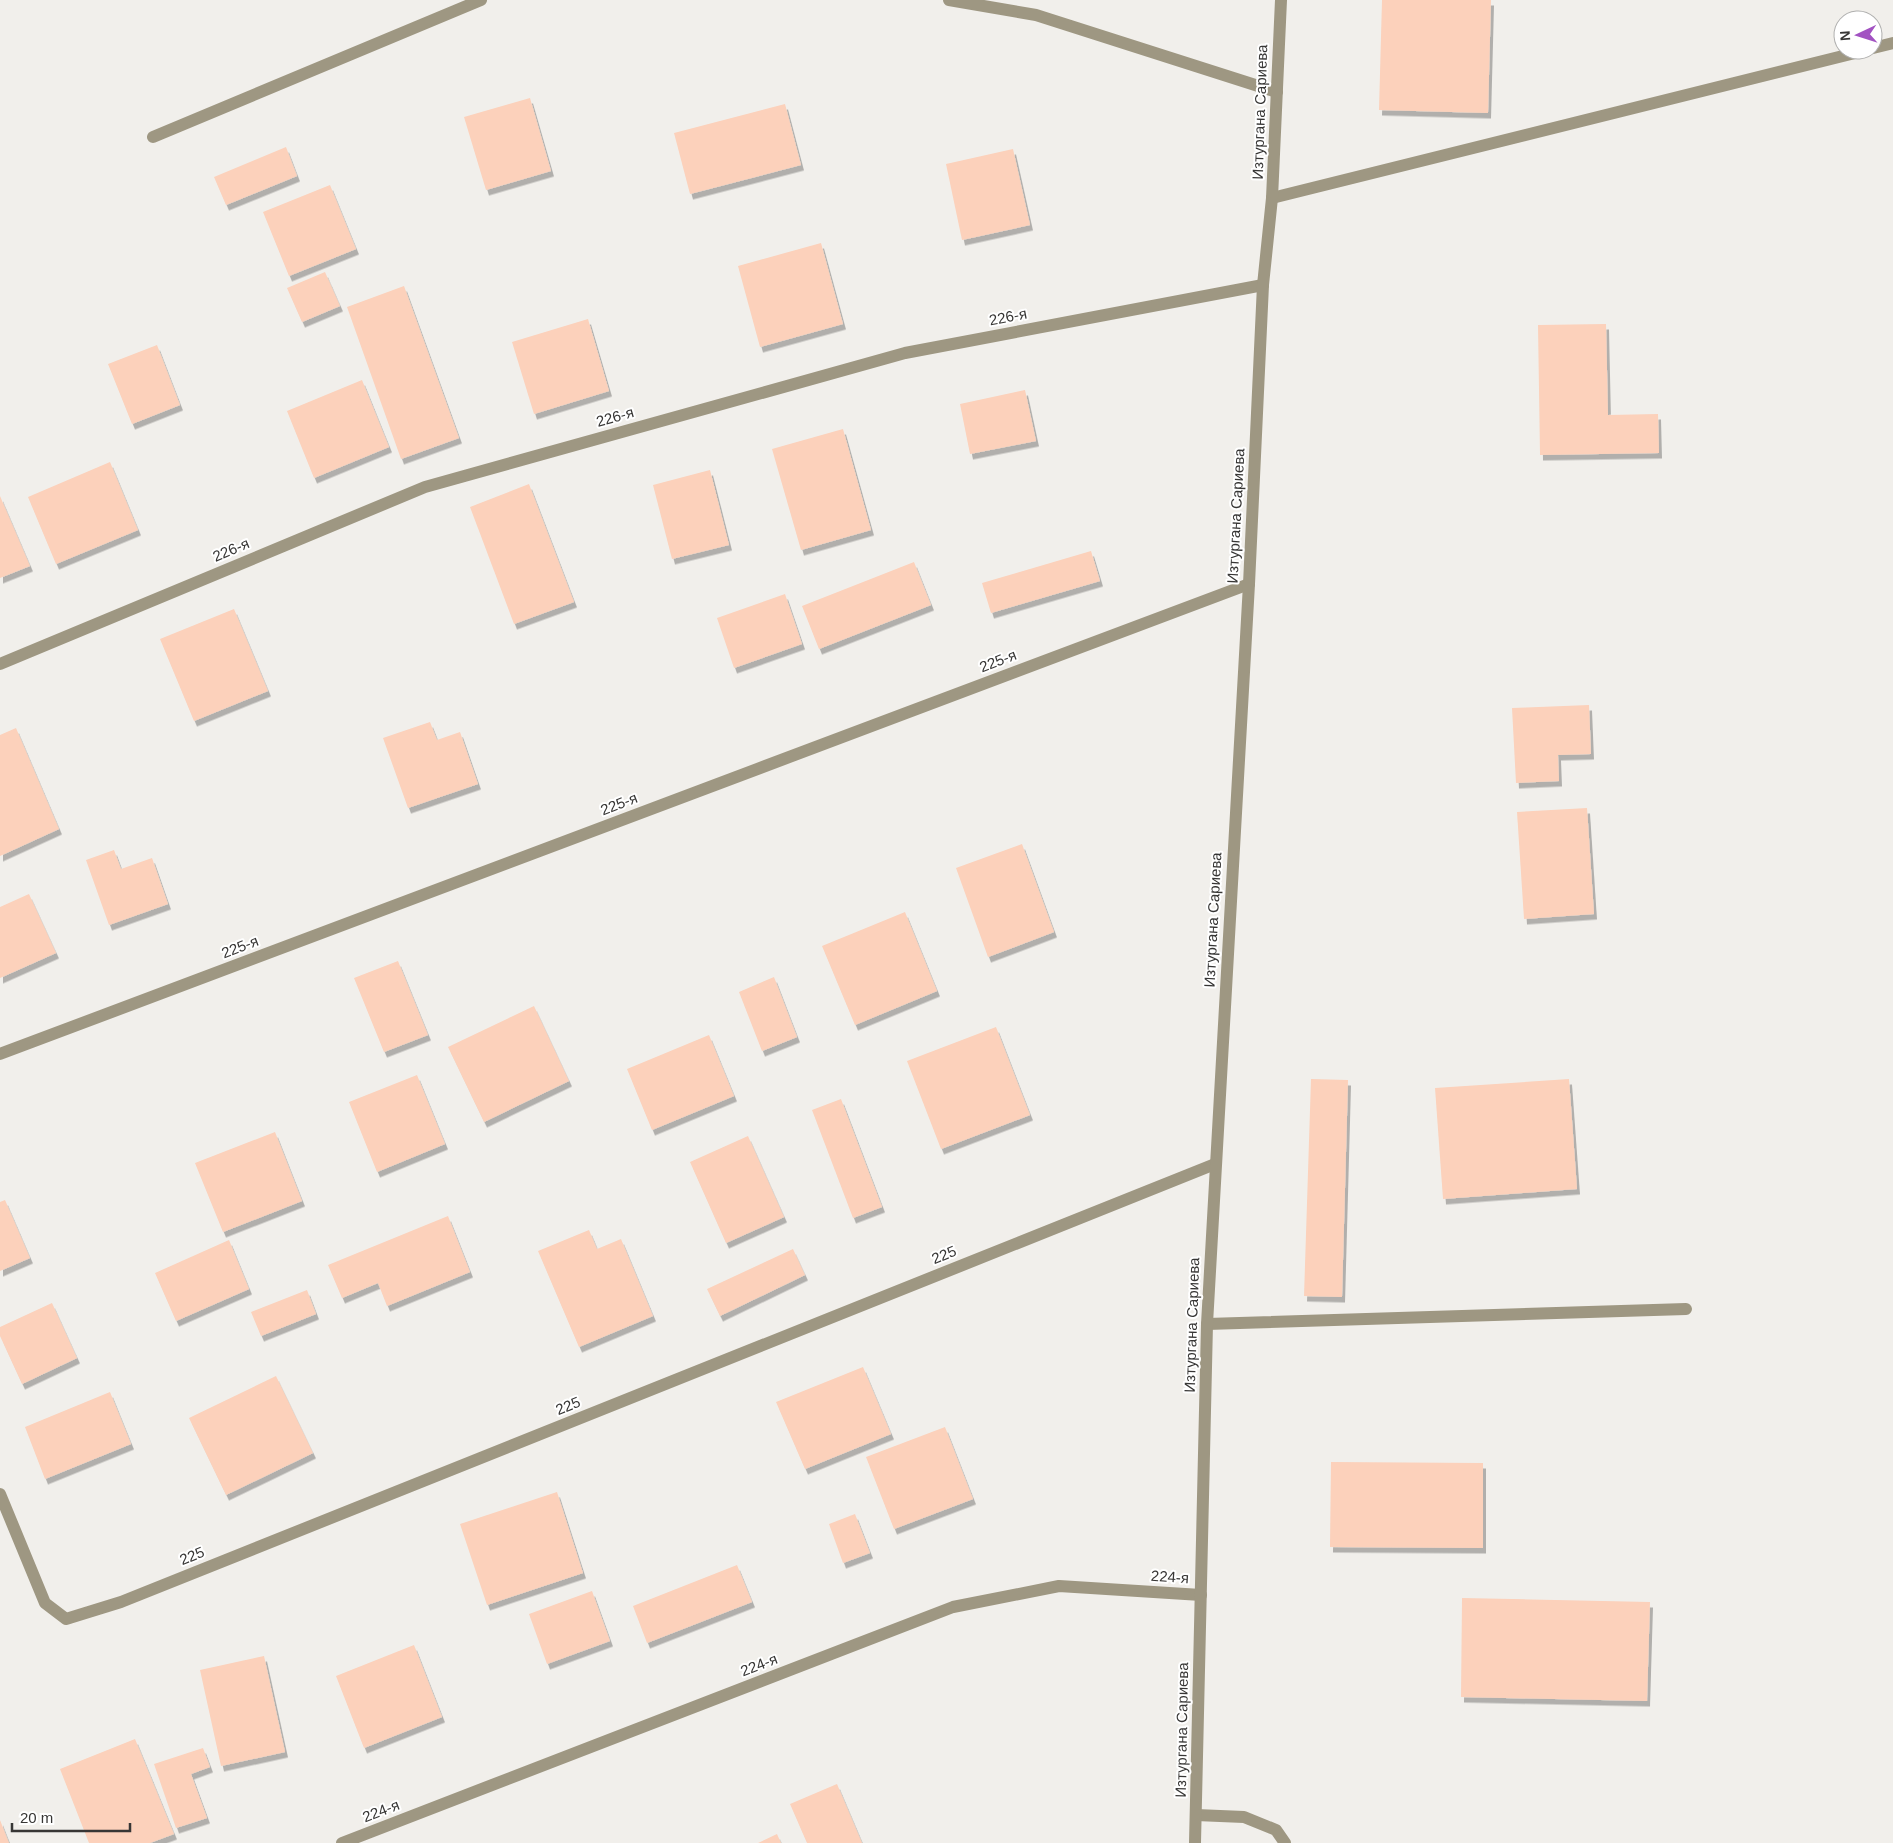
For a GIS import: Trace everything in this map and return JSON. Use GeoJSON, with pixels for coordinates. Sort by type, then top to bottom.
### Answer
{"type":"FeatureCollection","features":[{"type":"Feature","properties":{"kind":"street"},"geometry":{"type":"LineString","coordinates":[[153,137],[481,0]]}},
{"type":"Feature","properties":{"kind":"street"},"geometry":{"type":"LineString","coordinates":[[950,0],[1036,16],[1277,92]]}},
{"type":"Feature","properties":{"kind":"street","name":"Изтургана Сариева"},"geometry":{"type":"LineString","coordinates":[[1195,1843],[1207,1324],[1249,584],[1263,286],[1272,198],[1280,0]]}},
{"type":"Feature","properties":{"kind":"street"},"geometry":{"type":"LineString","coordinates":[[1272,198],[1833,58]]}},
{"type":"Feature","properties":{"kind":"street","name":"226-я"},"geometry":{"type":"LineString","coordinates":[[0,664],[425,487],[905,353],[1263,286]]}},
{"type":"Feature","properties":{"kind":"street","name":"225-я"},"geometry":{"type":"LineString","coordinates":[[0,1054],[1249,584]]}},
{"type":"Feature","properties":{"kind":"street","name":"225"},"geometry":{"type":"LineString","coordinates":[[0,1494],[45,1602],[66,1619],[130,1598],[1215,1164]]}},
{"type":"Feature","properties":{"kind":"street"},"geometry":{"type":"LineString","coordinates":[[1207,1324],[1686,1309]]}},
{"type":"Feature","properties":{"kind":"street","name":"224-я"},"geometry":{"type":"LineString","coordinates":[[342,1843],[953,1607],[1059,1586],[1202,1595]]}},
{"type":"Feature","properties":{"kind":"street"},"geometry":{"type":"LineString","coordinates":[[1196,1815],[1244,1817],[1276,1830],[1285,1843]]}},
{"type":"Feature","properties":{"kind":"building"},"geometry":{"type":"Polygon","coordinates":[[[1382,0],[1491,0],[1488,113],[1379,110],[1382,0]]]}},
{"type":"Feature","properties":{"kind":"building"},"geometry":{"type":"Polygon","coordinates":[[[530,98],[551,171],[486,190],[464,117],[530,98]]]}},
{"type":"Feature","properties":{"kind":"building"},"geometry":{"type":"Polygon","coordinates":[[[785,104],[801,165],[690,194],[674,133],[785,104]]]}},
{"type":"Feature","properties":{"kind":"building"},"geometry":{"type":"Polygon","coordinates":[[[286,147],[297,176],[226,205],[214,177],[286,147]]]}},
{"type":"Feature","properties":{"kind":"building"},"geometry":{"type":"Polygon","coordinates":[[[1013,149],[1030,225],[962,240],[946,164],[1013,149]]]}},
{"type":"Feature","properties":{"kind":"building"},"geometry":{"type":"Polygon","coordinates":[[[330,185],[356,249],[289,276],[263,212],[330,185]]]}},
{"type":"Feature","properties":{"kind":"building"},"geometry":{"type":"Polygon","coordinates":[[[821,243],[843,324],[760,347],[738,266],[821,243]]]}},
{"type":"Feature","properties":{"kind":"building"},"geometry":{"type":"Polygon","coordinates":[[[325,272],[340,306],[302,322],[287,288],[325,272]]]}},
{"type":"Feature","properties":{"kind":"building"},"geometry":{"type":"Polygon","coordinates":[[[404,286],[459,438],[401,459],[347,307],[404,286]]]}},
{"type":"Feature","properties":{"kind":"building"},"geometry":{"type":"Polygon","coordinates":[[[588,319],[609,391],[534,414],[512,342],[588,319]]]}},
{"type":"Feature","properties":{"kind":"building"},"geometry":{"type":"Polygon","coordinates":[[[1606,324],[1608,415],[1658,414],[1659,453],[1540,455],[1538,325],[1606,324]]]}},
{"type":"Feature","properties":{"kind":"building"},"geometry":{"type":"Polygon","coordinates":[[[157,345],[180,405],[132,424],[108,364],[157,345]]]}},
{"type":"Feature","properties":{"kind":"building"},"geometry":{"type":"Polygon","coordinates":[[[362,380],[389,447],[314,478],[287,411],[362,380]]]}},
{"type":"Feature","properties":{"kind":"building"},"geometry":{"type":"Polygon","coordinates":[[[1025,390],[1036,441],[970,454],[960,404],[1025,390]]]}},
{"type":"Feature","properties":{"kind":"building"},"geometry":{"type":"Polygon","coordinates":[[[843,429],[871,530],[801,550],[772,449],[843,429]]]}},
{"type":"Feature","properties":{"kind":"building"},"geometry":{"type":"Polygon","coordinates":[[[110,462],[138,530],[56,564],[28,497],[110,462]]]}},
{"type":"Feature","properties":{"kind":"building"},"geometry":{"type":"Polygon","coordinates":[[[710,470],[729,545],[672,559],[653,485],[710,470]]]}},
{"type":"Feature","properties":{"kind":"building"},"geometry":{"type":"Polygon","coordinates":[[[529,484],[574,602],[514,624],[470,507],[529,484]]]}},
{"type":"Feature","properties":{"kind":"building"},"geometry":{"type":"Polygon","coordinates":[[[0,496],[30,566],[0,578],[0,496]]]}},
{"type":"Feature","properties":{"kind":"building"},"geometry":{"type":"Polygon","coordinates":[[[1091,551],[1100,581],[991,613],[982,583],[1091,551]]]}},
{"type":"Feature","properties":{"kind":"building"},"geometry":{"type":"Polygon","coordinates":[[[914,562],[931,605],[819,649],[802,606],[914,562]]]}},
{"type":"Feature","properties":{"kind":"building"},"geometry":{"type":"Polygon","coordinates":[[[785,594],[802,644],[734,668],[717,618],[785,594]]]}},
{"type":"Feature","properties":{"kind":"building"},"geometry":{"type":"Polygon","coordinates":[[[234,609],[268,691],[194,721],[160,639],[234,609]]]}},
{"type":"Feature","properties":{"kind":"building"},"geometry":{"type":"Polygon","coordinates":[[[1589,705],[1591,754],[1558,755],[1559,781],[1516,783],[1512,708],[1589,705]]]}},
{"type":"Feature","properties":{"kind":"building"},"geometry":{"type":"Polygon","coordinates":[[[430,722],[437,740],[460,732],[478,784],[408,808],[383,738],[430,722]]]}},
{"type":"Feature","properties":{"kind":"building"},"geometry":{"type":"Polygon","coordinates":[[[16,728],[59,829],[0,856],[0,735],[16,728]]]}},
{"type":"Feature","properties":{"kind":"building"},"geometry":{"type":"Polygon","coordinates":[[[1587,808],[1594,914],[1524,919],[1517,812],[1587,808]]]}},
{"type":"Feature","properties":{"kind":"building"},"geometry":{"type":"Polygon","coordinates":[[[1022,844],[1054,932],[988,957],[956,868],[1022,844]]]}},
{"type":"Feature","properties":{"kind":"building"},"geometry":{"type":"Polygon","coordinates":[[[114,850],[121,869],[152,858],[168,904],[109,925],[86,860],[114,850]]]}},
{"type":"Feature","properties":{"kind":"building"},"geometry":{"type":"Polygon","coordinates":[[[29,894],[56,953],[0,978],[0,907],[29,894]]]}},
{"type":"Feature","properties":{"kind":"building"},"geometry":{"type":"Polygon","coordinates":[[[905,912],[937,991],[855,1025],[822,946],[905,912]]]}},
{"type":"Feature","properties":{"kind":"building"},"geometry":{"type":"Polygon","coordinates":[[[398,961],[428,1035],[384,1052],[354,978],[398,961]]]}},
{"type":"Feature","properties":{"kind":"building"},"geometry":{"type":"Polygon","coordinates":[[[774,977],[797,1037],[762,1051],[739,992],[774,977]]]}},
{"type":"Feature","properties":{"kind":"building"},"geometry":{"type":"Polygon","coordinates":[[[534,1006],[569,1081],[484,1122],[448,1047],[534,1006]]]}},
{"type":"Feature","properties":{"kind":"building"},"geometry":{"type":"Polygon","coordinates":[[[996,1027],[1030,1115],[941,1149],[907,1061],[996,1027]]]}},
{"type":"Feature","properties":{"kind":"building"},"geometry":{"type":"Polygon","coordinates":[[[709,1035],[734,1096],[652,1130],[627,1069],[709,1035]]]}},
{"type":"Feature","properties":{"kind":"building"},"geometry":{"type":"Polygon","coordinates":[[[417,1075],[445,1144],[377,1172],[349,1102],[417,1075]]]}},
{"type":"Feature","properties":{"kind":"building"},"geometry":{"type":"Polygon","coordinates":[[[1311,1079],[1348,1080],[1342,1297],[1304,1296],[1311,1079]]]}},
{"type":"Feature","properties":{"kind":"building"},"geometry":{"type":"Polygon","coordinates":[[[1569,1079],[1577,1189],[1443,1199],[1435,1088],[1569,1079]]]}},
{"type":"Feature","properties":{"kind":"building"},"geometry":{"type":"Polygon","coordinates":[[[841,1099],[882,1207],[853,1218],[812,1110],[841,1099]]]}},
{"type":"Feature","properties":{"kind":"building"},"geometry":{"type":"Polygon","coordinates":[[[275,1132],[302,1201],[223,1232],[195,1163],[275,1132]]]}},
{"type":"Feature","properties":{"kind":"building"},"geometry":{"type":"Polygon","coordinates":[[[748,1136],[784,1217],[726,1243],[690,1162],[748,1136]]]}},
{"type":"Feature","properties":{"kind":"building"},"geometry":{"type":"Polygon","coordinates":[[[5,1200],[30,1258],[0,1271],[0,1202],[5,1200]]]}},
{"type":"Feature","properties":{"kind":"building"},"geometry":{"type":"Polygon","coordinates":[[[448,1216],[470,1272],[387,1306],[378,1283],[342,1298],[328,1265],[448,1216]]]}},
{"type":"Feature","properties":{"kind":"building"},"geometry":{"type":"Polygon","coordinates":[[[589,1230],[597,1249],[621,1239],[653,1316],[579,1347],[538,1251],[589,1230]]]}},
{"type":"Feature","properties":{"kind":"building"},"geometry":{"type":"Polygon","coordinates":[[[229,1240],[249,1289],[176,1321],[155,1273],[229,1240]]]}},
{"type":"Feature","properties":{"kind":"building"},"geometry":{"type":"Polygon","coordinates":[[[793,1249],[805,1275],[720,1316],[707,1289],[793,1249]]]}},
{"type":"Feature","properties":{"kind":"building"},"geometry":{"type":"Polygon","coordinates":[[[307,1290],[316,1314],[261,1336],[251,1312],[307,1290]]]}},
{"type":"Feature","properties":{"kind":"building"},"geometry":{"type":"Polygon","coordinates":[[[52,1303],[77,1358],[22,1384],[0,1336],[0,1327],[52,1303]]]}},
{"type":"Feature","properties":{"kind":"building"},"geometry":{"type":"Polygon","coordinates":[[[863,1367],[891,1434],[805,1469],[776,1402],[863,1367]]]}},
{"type":"Feature","properties":{"kind":"building"},"geometry":{"type":"Polygon","coordinates":[[[276,1376],[313,1453],[226,1495],[189,1418],[276,1376]]]}},
{"type":"Feature","properties":{"kind":"building"},"geometry":{"type":"Polygon","coordinates":[[[110,1392],[131,1444],[45,1479],[25,1427],[110,1392]]]}},
{"type":"Feature","properties":{"kind":"building"},"geometry":{"type":"Polygon","coordinates":[[[945,1427],[973,1499],[894,1529],[866,1457],[945,1427]]]}},
{"type":"Feature","properties":{"kind":"building"},"geometry":{"type":"Polygon","coordinates":[[[1331,1462],[1483,1463],[1483,1548],[1330,1547],[1331,1462]]]}},
{"type":"Feature","properties":{"kind":"building"},"geometry":{"type":"Polygon","coordinates":[[[557,1492],[583,1573],[487,1605],[460,1524],[557,1492]]]}},
{"type":"Feature","properties":{"kind":"building"},"geometry":{"type":"Polygon","coordinates":[[[855,1514],[870,1553],[843,1563],[829,1524],[855,1514]]]}},
{"type":"Feature","properties":{"kind":"building"},"geometry":{"type":"Polygon","coordinates":[[[737,1565],[752,1602],[647,1643],[633,1606],[737,1565]]]}},
{"type":"Feature","properties":{"kind":"building"},"geometry":{"type":"Polygon","coordinates":[[[592,1591],[610,1641],[547,1664],[529,1614],[592,1591]]]}},
{"type":"Feature","properties":{"kind":"building"},"geometry":{"type":"Polygon","coordinates":[[[1462,1598],[1650,1602],[1647,1701],[1461,1697],[1462,1598]]]}},
{"type":"Feature","properties":{"kind":"building"},"geometry":{"type":"Polygon","coordinates":[[[414,1645],[442,1717],[364,1748],[336,1676],[414,1645]]]}},
{"type":"Feature","properties":{"kind":"building"},"geometry":{"type":"Polygon","coordinates":[[[264,1656],[285,1752],[221,1766],[200,1670],[264,1656]]]}},
{"type":"Feature","properties":{"kind":"building"},"geometry":{"type":"Polygon","coordinates":[[[135,1739],[174,1834],[150,1843],[89,1843],[60,1769],[135,1739]]]}},
{"type":"Feature","properties":{"kind":"building"},"geometry":{"type":"Polygon","coordinates":[[[203,1748],[210,1767],[191,1774],[207,1818],[176,1828],[154,1764],[203,1748]]]}},
{"type":"Feature","properties":{"kind":"building"},"geometry":{"type":"Polygon","coordinates":[[[837,1784],[862,1843],[807,1843],[790,1804],[837,1784]]]}},
{"type":"Feature","properties":{"kind":"building"},"geometry":{"type":"Polygon","coordinates":[[[0,1820],[9,1843],[0,1843],[0,1820]]]}},
{"type":"Feature","properties":{"kind":"building"},"geometry":{"type":"Polygon","coordinates":[[[777,1834],[781,1843],[758,1843],[777,1834]]]}}]}
